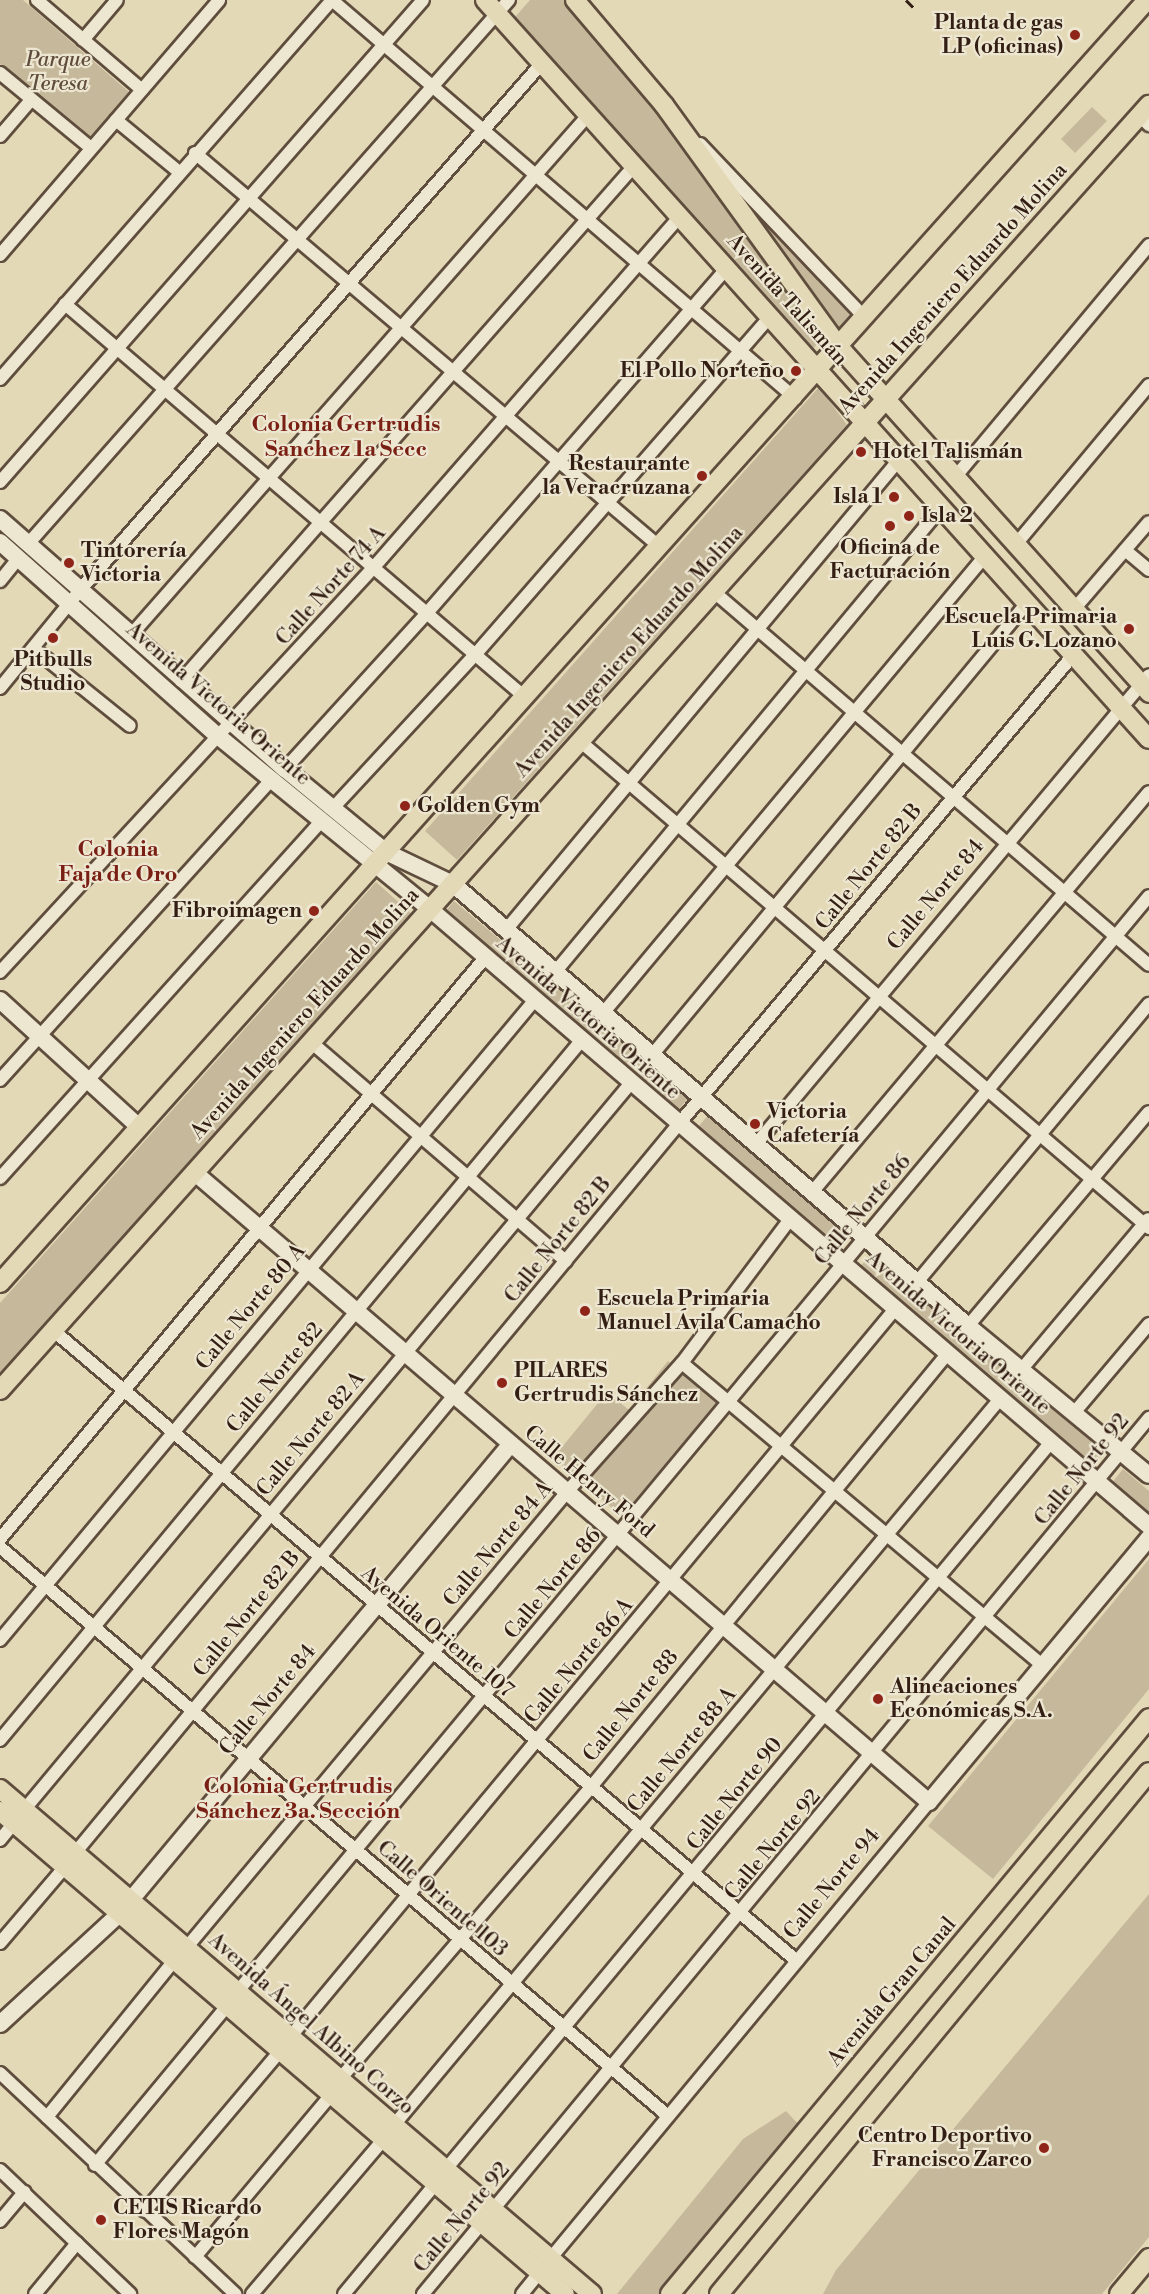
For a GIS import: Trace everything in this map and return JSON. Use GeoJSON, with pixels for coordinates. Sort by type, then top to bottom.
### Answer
{"type":"FeatureCollection","features":[{"type":"Feature","properties":{"kind":"main road","name":"Avenida Talismán"},"geometry":{"type":"LineString","coordinates":[[574,0],[664,105],[839,347],[1146,684]]}},
{"type":"Feature","properties":{"kind":"main road"},"geometry":{"type":"LineString","coordinates":[[0,1282],[138,1125],[795,398],[864,317],[1147,0]]}},
{"type":"Feature","properties":{"kind":"main road","name":"Avenida Talismán"},"geometry":{"type":"LineString","coordinates":[[497,4],[543,63],[1149,739]]}},
{"type":"Feature","properties":{"kind":"main road","name":"Avenida Ingeniero Eduardo Molina"},"geometry":{"type":"LineString","coordinates":[[0,1390],[581,742],[863,422],[1147,112]]}},
{"type":"Feature","properties":{"kind":"main road"},"geometry":{"type":"LineString","coordinates":[[842,395],[864,376]]}},
{"type":"Feature","properties":{"kind":"main road","name":"Avenida Gran Canal"},"geometry":{"type":"LineString","coordinates":[[670,2294],[1149,1718]]}},
{"type":"Feature","properties":{"kind":"main road"},"geometry":{"type":"LineString","coordinates":[[719,2294],[1149,1772]]}},
{"type":"Feature","properties":{"kind":"main road","name":"Avenida Ángel Albino Corzo"},"geometry":{"type":"LineString","coordinates":[[0,1789],[19,1816],[70,1860],[119,1914],[174,1962],[227,2006],[285,2044],[545,2266],[592,2294]]}},
{"type":"Feature","properties":{"kind":"main road","name":"Avenida Ángel Albino Corzo"},"geometry":{"type":"LineString","coordinates":[[0,1811],[19,1816]]}},
{"type":"Feature","properties":{"kind":"main road","name":"Avenida Ángel Albino Corzo"},"geometry":{"type":"LineString","coordinates":[[70,1860],[131,1900],[187,1947],[238,1991],[285,2044]]}},
{"type":"Feature","properties":{"kind":"main road"},"geometry":{"type":"LineString","coordinates":[[1119,2294],[1149,2258]]}},
{"type":"Feature","properties":{"kind":"main road","name":"Avenida Ángel Albino Corzo"},"geometry":{"type":"LineString","coordinates":[[545,2266],[565,2294]]}},
{"type":"Feature","properties":{"kind":"main road"},"geometry":{"type":"LineString","coordinates":[[1135,2275],[1149,2287]]}},
{"type":"Feature","properties":{"kind":"street"},"geometry":{"type":"LineString","coordinates":[[37,0],[142,90]]}},
{"type":"Feature","properties":{"kind":"street"},"geometry":{"type":"LineString","coordinates":[[83,40],[117,0]]}},
{"type":"Feature","properties":{"kind":"street"},"geometry":{"type":"LineString","coordinates":[[0,255],[219,0]]}},
{"type":"Feature","properties":{"kind":"street"},"geometry":{"type":"LineString","coordinates":[[0,379],[195,153],[332,0],[795,398]]}},
{"type":"Feature","properties":{"kind":"street"},"geometry":{"type":"LineString","coordinates":[[0,482],[423,0]]}},
{"type":"Feature","properties":{"kind":"street"},"geometry":{"type":"LineString","coordinates":[[28,544],[432,87],[497,4]]}},
{"type":"Feature","properties":{"kind":"street"},"geometry":{"type":"LineString","coordinates":[[0,688],[81,589],[543,63]]}},
{"type":"Feature","properties":{"kind":"street"},"geometry":{"type":"LineString","coordinates":[[0,74],[91,148]]}},
{"type":"Feature","properties":{"kind":"street"},"geometry":{"type":"LineString","coordinates":[[0,136],[32,100]]}},
{"type":"Feature","properties":{"kind":"street","name":"Avenida Talismán"},"geometry":{"type":"LineString","coordinates":[[664,105],[864,317]]}},
{"type":"Feature","properties":{"kind":"street"},"geometry":{"type":"LineString","coordinates":[[131,635],[590,113]]}},
{"type":"Feature","properties":{"kind":"street"},"geometry":{"type":"LineString","coordinates":[[116,120],[179,172]]}},
{"type":"Feature","properties":{"kind":"street"},"geometry":{"type":"LineString","coordinates":[[195,153],[660,547]]}},
{"type":"Feature","properties":{"kind":"street"},"geometry":{"type":"LineString","coordinates":[[181,681],[454,374],[635,165]]}},
{"type":"Feature","properties":{"kind":"street","name":"Calle Norte 74 A"},"geometry":{"type":"LineString","coordinates":[[0,972],[218,736],[232,724],[374,567],[508,418],[680,216]]}},
{"type":"Feature","properties":{"kind":"street"},"geometry":{"type":"LineString","coordinates":[[956,476],[1149,245]]}},
{"type":"Feature","properties":{"kind":"street"},"geometry":{"type":"LineString","coordinates":[[285,769],[427,613],[728,267]]}},
{"type":"Feature","properties":{"kind":"street"},"geometry":{"type":"LineString","coordinates":[[65,304],[270,477],[474,656],[526,698]]}},
{"type":"Feature","properties":{"kind":"street"},"geometry":{"type":"LineString","coordinates":[[333,808],[474,656],[770,317]]}},
{"type":"Feature","properties":{"kind":"street"},"geometry":{"type":"LineString","coordinates":[[1017,543],[1149,385]]}},
{"type":"Feature","properties":{"kind":"street"},"geometry":{"type":"LineString","coordinates":[[506,930],[898,461]]}},
{"type":"Feature","properties":{"kind":"street"},"geometry":{"type":"LineString","coordinates":[[556,971],[941,508]]}},
{"type":"Feature","properties":{"kind":"street","name":"Avenida Victoria Oriente"},"geometry":{"type":"LineString","coordinates":[[0,519],[81,589],[181,681],[333,808],[380,859],[484,959],[1149,1526]]}},
{"type":"Feature","properties":{"kind":"street"},"geometry":{"type":"LineString","coordinates":[[1075,608],[1149,522]]}},
{"type":"Feature","properties":{"kind":"street","name":"Avenida Victoria Oriente"},"geometry":{"type":"LineString","coordinates":[[0,543],[218,736],[320,822],[380,859],[453,884],[814,1190],[968,1326],[1149,1475]]}},
{"type":"Feature","properties":{"kind":"street"},"geometry":{"type":"LineString","coordinates":[[1125,550],[1149,570]]}},
{"type":"Feature","properties":{"kind":"street"},"geometry":{"type":"LineString","coordinates":[[604,1012],[985,556]]}},
{"type":"Feature","properties":{"kind":"street"},"geometry":{"type":"LineString","coordinates":[[0,580],[18,559]]}},
{"type":"Feature","properties":{"kind":"street"},"geometry":{"type":"LineString","coordinates":[[713,591],[1149,965]]}},
{"type":"Feature","properties":{"kind":"street"},"geometry":{"type":"LineString","coordinates":[[653,1054],[1027,603]]}},
{"type":"Feature","properties":{"kind":"street"},"geometry":{"type":"LineString","coordinates":[[33,648],[130,726]]}},
{"type":"Feature","properties":{"kind":"street","name":"Calle Norte 82 B"},"geometry":{"type":"LineString","coordinates":[[0,1943],[678,1125],[1074,654]]}},
{"type":"Feature","properties":{"kind":"street","name":"Calle Norte 84"},"geometry":{"type":"LineString","coordinates":[[757,1143],[1009,845],[1121,707],[1146,684]]}},
{"type":"Feature","properties":{"kind":"street"},"geometry":{"type":"LineString","coordinates":[[581,742],[1040,1136],[1147,1223],[1021,1370]]}},
{"type":"Feature","properties":{"kind":"street"},"geometry":{"type":"LineString","coordinates":[[0,1080],[271,780]]}},
{"type":"Feature","properties":{"kind":"street"},"geometry":{"type":"LineString","coordinates":[[814,1190],[1149,792]]}},
{"type":"Feature","properties":{"kind":"street"},"geometry":{"type":"LineString","coordinates":[[0,1178],[320,822]]}},
{"type":"Feature","properties":{"kind":"street","name":"Calle Norte 86"},"geometry":{"type":"LineString","coordinates":[[238,1991],[1149,896]]}},
{"type":"Feature","properties":{"kind":"street"},"geometry":{"type":"LineString","coordinates":[[0,1539],[484,959]]}},
{"type":"Feature","properties":{"kind":"street"},"geometry":{"type":"LineString","coordinates":[[0,1000],[138,1125]]}},
{"type":"Feature","properties":{"kind":"street","name":"Calle Norte 80 A"},"geometry":{"type":"LineString","coordinates":[[0,1640],[534,1001]]}},
{"type":"Feature","properties":{"kind":"street"},"geometry":{"type":"LineString","coordinates":[[918,1281],[1149,1004]]}},
{"type":"Feature","properties":{"kind":"street","name":"Calle Norte 82"},"geometry":{"type":"LineString","coordinates":[[0,1740],[580,1041]]}},
{"type":"Feature","properties":{"kind":"street"},"geometry":{"type":"LineString","coordinates":[[311,1042],[566,1262]]}},
{"type":"Feature","properties":{"kind":"street","name":"Calle Norte 82 A"},"geometry":{"type":"LineString","coordinates":[[0,1840],[630,1084]]}},
{"type":"Feature","properties":{"kind":"street"},"geometry":{"type":"LineString","coordinates":[[968,1326],[1149,1112]]}},
{"type":"Feature","properties":{"kind":"street","name":"Calle Henry Ford"},"geometry":{"type":"LineString","coordinates":[[194,1172],[453,1397],[929,1802]]}},
{"type":"Feature","properties":{"kind":"street","name":"Calle Norte 84 A"},"geometry":{"type":"LineString","coordinates":[[187,1947],[566,1493],[682,1363],[790,1219]]}},
{"type":"Feature","properties":{"kind":"street","name":"Calle Norte 86 A"},"geometry":{"type":"LineString","coordinates":[[145,2211],[784,1447],[895,1309]]}},
{"type":"Feature","properties":{"kind":"street"},"geometry":{"type":"LineString","coordinates":[[1073,1414],[1149,1324]]}},
{"type":"Feature","properties":{"kind":"street","name":"Avenida Oriente 107"},"geometry":{"type":"LineString","coordinates":[[54,1331],[797,1961]]}},
{"type":"Feature","properties":{"kind":"street","name":"Calle Norte 88"},"geometry":{"type":"LineString","coordinates":[[195,2257],[460,1938],[591,1787],[948,1353]]}},
{"type":"Feature","properties":{"kind":"street"},"geometry":{"type":"LineString","coordinates":[[682,1363],[784,1447],[936,1579],[1042,1665]]}},
{"type":"Feature","properties":{"kind":"street","name":"Calle Norte 88 A"},"geometry":{"type":"LineString","coordinates":[[252,2294],[1000,1399]]}},
{"type":"Feature","properties":{"kind":"street","name":"Calle Norte 92"},"geometry":{"type":"LineString","coordinates":[[423,2294],[741,1915],[984,1618],[1098,1483],[1149,1418]]}},
{"type":"Feature","properties":{"kind":"street","name":"Calle Norte 90"},"geometry":{"type":"LineString","coordinates":[[344,2294],[1051,1442]]}},
{"type":"Feature","properties":{"kind":"street","name":"Calle Norte 84"},"geometry":{"type":"LineString","coordinates":[[0,2024],[119,1914],[510,1445]]}},
{"type":"Feature","properties":{"kind":"street","name":"Calle Norte 94"},"geometry":{"type":"LineString","coordinates":[[522,2294],[1149,1538]]}},
{"type":"Feature","properties":{"kind":"street","name":"Calle Oriente 103"},"geometry":{"type":"LineString","coordinates":[[0,1547],[668,2116]]}},
{"type":"Feature","properties":{"kind":"street"},"geometry":{"type":"LineString","coordinates":[[47,2117],[174,1962]]}},
{"type":"Feature","properties":{"kind":"street"},"geometry":{"type":"LineString","coordinates":[[95,2165],[227,2006]]}},
{"type":"Feature","properties":{"kind":"street"},"geometry":{"type":"LineString","coordinates":[[0,2073],[95,2165],[235,2294]]}},
{"type":"Feature","properties":{"kind":"street"},"geometry":{"type":"LineString","coordinates":[[0,2170],[129,2294]]}},
{"type":"Feature","properties":{"kind":"street"},"geometry":{"type":"LineString","coordinates":[[0,2221],[24,2192]]}},
{"type":"Feature","properties":{"kind":"street"},"geometry":{"type":"LineString","coordinates":[[35,2294],[77,2243]]}},
{"type":"Feature","properties":{"kind":"green space","name":"Parque Teresa"},"geometry":{"type":"Polygon","coordinates":[[[0,0],[23,0],[129,92],[88,140],[0,64],[0,0]]]}},
{"type":"Feature","properties":{"kind":"green space"},"geometry":{"type":"Polygon","coordinates":[[[530,0],[564,0],[645,95],[821,340],[810,352],[723,249],[516,24],[516,16],[530,0]]]}},
{"type":"Feature","properties":{"kind":"green space"},"geometry":{"type":"Polygon","coordinates":[[[1092,107],[1107,121],[1075,153],[1061,139],[1092,107]]]}},
{"type":"Feature","properties":{"kind":"green space"},"geometry":{"type":"Polygon","coordinates":[[[752,201],[855,313],[840,330],[752,210],[752,201]]]}},
{"type":"Feature","properties":{"kind":"green space"},"geometry":{"type":"Polygon","coordinates":[[[819,387],[847,425],[457,860],[425,831],[819,387]]]}},
{"type":"Feature","properties":{"kind":"green space"},"geometry":{"type":"Polygon","coordinates":[[[376,882],[413,915],[0,1377],[0,1303],[376,882]]]}},
{"type":"Feature","properties":{"kind":"green space"},"geometry":{"type":"Polygon","coordinates":[[[454,901],[689,1097],[675,1114],[441,917],[454,901]]]}},
{"type":"Feature","properties":{"kind":"green space"},"geometry":{"type":"Polygon","coordinates":[[[708,1115],[852,1236],[838,1252],[695,1131],[708,1115]]]}},
{"type":"Feature","properties":{"kind":"green space"},"geometry":{"type":"Polygon","coordinates":[[[872,1253],[1105,1452],[1091,1468],[858,1269],[872,1253]]]}},
{"type":"Feature","properties":{"kind":"green space"},"geometry":{"type":"Polygon","coordinates":[[[668,1361],[720,1403],[625,1519],[553,1458],[607,1392],[629,1410],[668,1361]]]}},
{"type":"Feature","properties":{"kind":"green space"},"geometry":{"type":"Polygon","coordinates":[[[1123,1469],[1149,1491],[1149,1515],[1111,1484],[1123,1469]]]}},
{"type":"Feature","properties":{"kind":"green space"},"geometry":{"type":"Polygon","coordinates":[[[1149,1559],[1149,1689],[993,1879],[928,1826],[1149,1559]]]}},
{"type":"Feature","properties":{"kind":"green space","name":"Centro Deportivo Francisco Zarco"},"geometry":{"type":"Polygon","coordinates":[[[1149,1894],[1149,2237],[1102,2294],[823,2294],[836,2270],[1149,1894]]]}},
{"type":"Feature","properties":{"kind":"green space"},"geometry":{"type":"Polygon","coordinates":[[[786,2111],[801,2127],[661,2294],[617,2294],[743,2139],[786,2111]]]}},
{"type":"Feature","properties":{"kind":"railway"},"geometry":{"type":"LineString","coordinates":[[906,0],[914,8]]}},
{"type":"Feature","properties":{"kind":"place","name":"Planta de gas LP (oficinas)"},"geometry":{"type":"Point","coordinates":[1075,35]}},
{"type":"Feature","properties":{"kind":"place","name":"El Pollo Norteño"},"geometry":{"type":"Point","coordinates":[796,371]}},
{"type":"Feature","properties":{"kind":"place","name":"Hotel Talismán"},"geometry":{"type":"Point","coordinates":[861,452]}},
{"type":"Feature","properties":{"kind":"place","name":"Restaurante la Veracruzana"},"geometry":{"type":"Point","coordinates":[702,476]}},
{"type":"Feature","properties":{"kind":"place","name":"Isla 1"},"geometry":{"type":"Point","coordinates":[894,497]}},
{"type":"Feature","properties":{"kind":"place","name":"Isla 2"},"geometry":{"type":"Point","coordinates":[909,516]}},
{"type":"Feature","properties":{"kind":"place","name":"Oficina de Facturación"},"geometry":{"type":"Point","coordinates":[890,526]}},
{"type":"Feature","properties":{"kind":"place","name":"Tintorería Victoria"},"geometry":{"type":"Point","coordinates":[69,563]}},
{"type":"Feature","properties":{"kind":"place","name":"Escuela Primaria Luis G. Lozano"},"geometry":{"type":"Point","coordinates":[1129,629]}},
{"type":"Feature","properties":{"kind":"place","name":"Pitbulls Studio"},"geometry":{"type":"Point","coordinates":[53,638]}},
{"type":"Feature","properties":{"kind":"place","name":"Golden Gym"},"geometry":{"type":"Point","coordinates":[405,806]}},
{"type":"Feature","properties":{"kind":"place","name":"Fibroimagen"},"geometry":{"type":"Point","coordinates":[314,911]}},
{"type":"Feature","properties":{"kind":"place","name":"Victoria Cafetería"},"geometry":{"type":"Point","coordinates":[755,1124]}},
{"type":"Feature","properties":{"kind":"place","name":"Escuela Primaria Manuel Ávila Camacho"},"geometry":{"type":"Point","coordinates":[585,1311]}},
{"type":"Feature","properties":{"kind":"place","name":"PILARES Gertrudis Sánchez"},"geometry":{"type":"Point","coordinates":[502,1383]}},
{"type":"Feature","properties":{"kind":"place","name":"Alineaciones Económicas S.A."},"geometry":{"type":"Point","coordinates":[878,1699]}},
{"type":"Feature","properties":{"kind":"place","name":"Centro Deportivo Francisco Zarco"},"geometry":{"type":"Point","coordinates":[1044,2148]}},
{"type":"Feature","properties":{"kind":"place","name":"CETIS Ricardo Flores Magón"},"geometry":{"type":"Point","coordinates":[101,2220]}},
{"type":"Feature","properties":{"kind":"district","name":"Colonia Gertrudis Sanchez 1a Secc"},"geometry":{"type":"Point","coordinates":[346,437]}},
{"type":"Feature","properties":{"kind":"district","name":"Colonia Faja de Oro"},"geometry":{"type":"Point","coordinates":[118,862]}},
{"type":"Feature","properties":{"kind":"district","name":"Colonia Gertrudis Sánchez 3a. Sección"},"geometry":{"type":"Point","coordinates":[298,1799]}}]}
